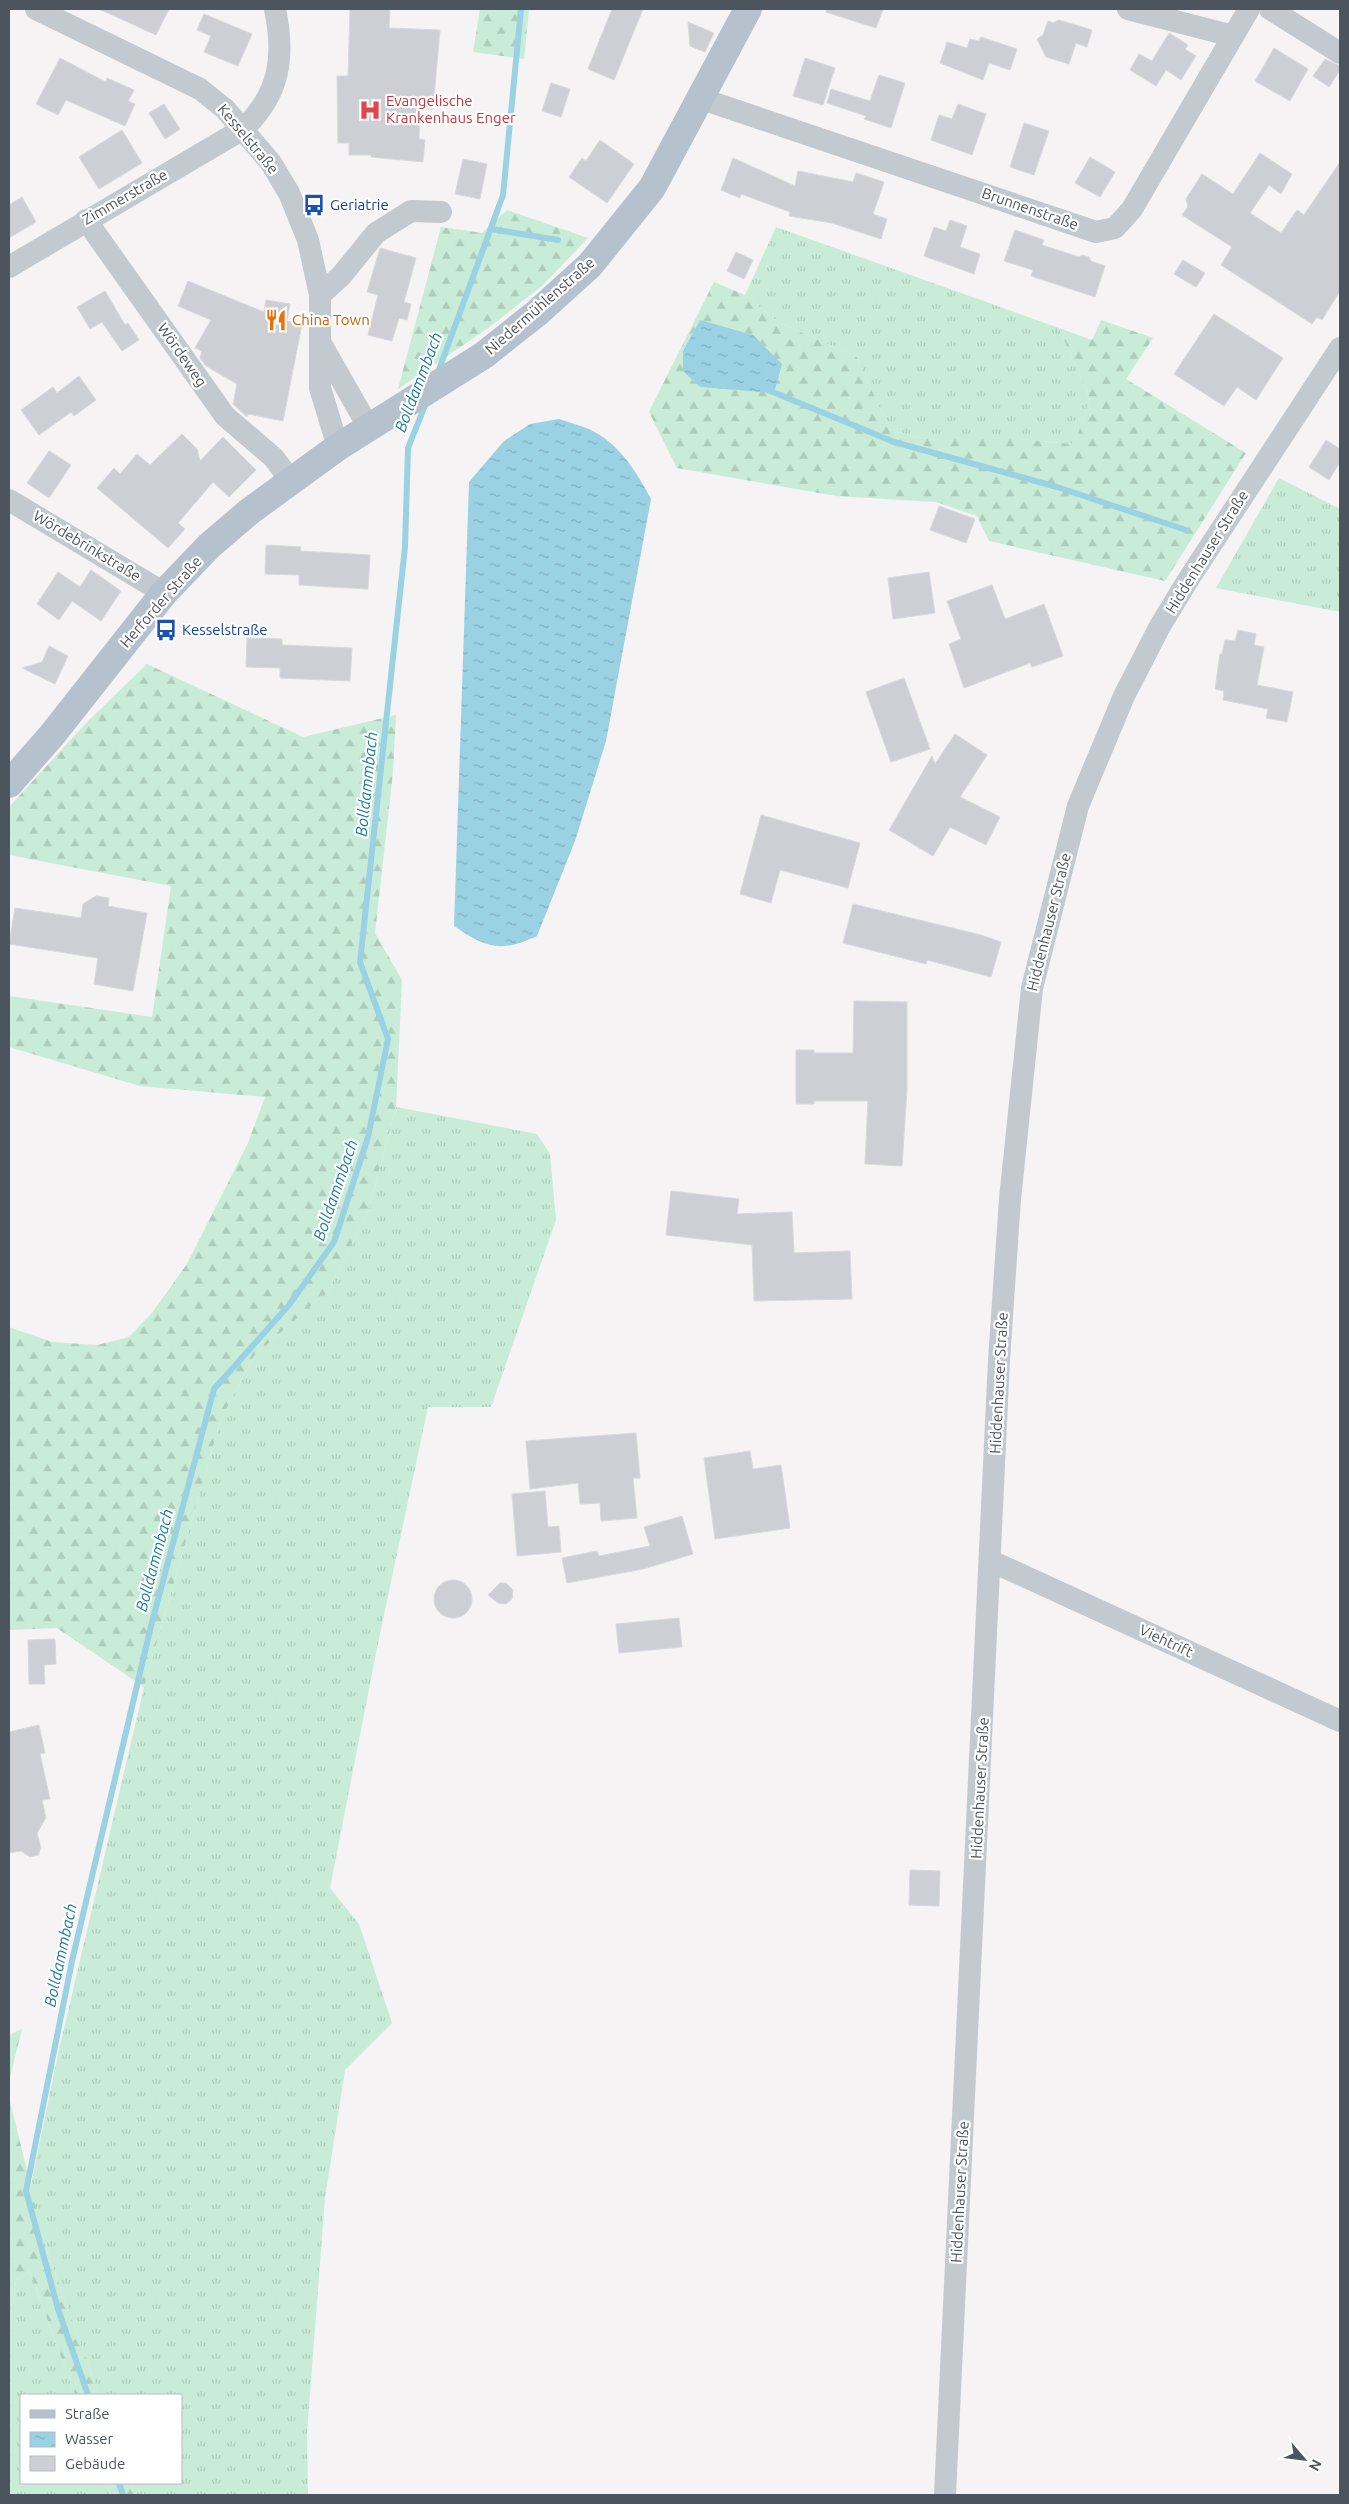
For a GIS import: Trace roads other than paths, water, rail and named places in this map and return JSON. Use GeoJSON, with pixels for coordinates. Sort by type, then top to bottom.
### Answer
{"type":"FeatureCollection","features":[{"type":"Feature","properties":{"kind":"main road","name":"Niedermühlenstraße"},"geometry":{"type":"LineString","coordinates":[[338,447],[484,355],[537,313],[590,265],[652,188],[702,99],[748,9]]}},
{"type":"Feature","properties":{"kind":"main road","name":"Herforder Straße"},"geometry":{"type":"LineString","coordinates":[[9,784],[52,735],[164,593],[209,546],[290,480],[338,447]]}},
{"type":"Feature","properties":{"kind":"street","name":"Kesselstraße"},"geometry":{"type":"LineString","coordinates":[[36,9],[200,89],[226,109],[271,163],[289,193],[308,240],[320,294],[320,388],[338,447]]}},
{"type":"Feature","properties":{"kind":"street","name":"Zimmerstraße"},"geometry":{"type":"LineString","coordinates":[[9,267],[243,129],[258,114],[267,100],[279,67],[280,31],[275,9]]}},
{"type":"Feature","properties":{"kind":"street"},"geometry":{"type":"LineString","coordinates":[[1128,9],[1233,36]]}},
{"type":"Feature","properties":{"kind":"street","name":"Brunnenstraße"},"geometry":{"type":"LineString","coordinates":[[702,99],[1096,232],[1115,228],[1132,209],[1249,9]]}},
{"type":"Feature","properties":{"kind":"street"},"geometry":{"type":"LineString","coordinates":[[1270,9],[1340,53]]}},
{"type":"Feature","properties":{"kind":"street"},"geometry":{"type":"LineString","coordinates":[[320,294],[341,276],[376,233],[411,212],[441,212]]}},
{"type":"Feature","properties":{"kind":"street","name":"Wördeweg"},"geometry":{"type":"LineString","coordinates":[[86,220],[225,416],[274,458],[290,480]]}},
{"type":"Feature","properties":{"kind":"street","name":"Kesselstraße"},"geometry":{"type":"LineString","coordinates":[[320,342],[378,423]]}},
{"type":"Feature","properties":{"kind":"street","name":"Hiddenhauser Straße"},"geometry":{"type":"LineString","coordinates":[[945,2495],[991,1562],[999,1360],[1010,1199],[1032,988],[1078,806],[1124,696],[1160,626],[1193,571],[1340,348]]}},
{"type":"Feature","properties":{"kind":"street","name":"Wördebrinkstraße"},"geometry":{"type":"LineString","coordinates":[[9,500],[164,593]]}},
{"type":"Feature","properties":{"kind":"street","name":"Viehtrift"},"geometry":{"type":"LineString","coordinates":[[991,1562],[1340,1721]]}},
{"type":"Feature","properties":{"kind":"water"},"geometry":{"type":"Polygon","coordinates":[[[700,320],[753,335],[782,364],[774,393],[700,387],[683,371],[683,351],[700,320]]]}},
{"type":"Feature","properties":{"kind":"water"},"geometry":{"type":"Polygon","coordinates":[[[559,419],[589,429],[609,442],[633,468],[651,499],[606,741],[575,841],[537,936],[513,945],[494,946],[475,939],[454,926],[469,482],[504,441],[530,424],[559,419]]]}},
{"type":"Feature","properties":{"kind":"waterway","name":"Bolldammbach"},"geometry":{"type":"LineString","coordinates":[[437,375],[503,195],[521,9]]}},
{"type":"Feature","properties":{"kind":"waterway"},"geometry":{"type":"LineString","coordinates":[[491,229],[558,240]]}},
{"type":"Feature","properties":{"kind":"waterway"},"geometry":{"type":"LineString","coordinates":[[768,390],[894,442],[1057,487],[1186,530]]}},
{"type":"Feature","properties":{"kind":"waterway","name":"Bolldammbach"},"geometry":{"type":"LineString","coordinates":[[88,2394],[58,2309],[26,2191],[72,1961],[151,1626],[214,1389],[289,1305],[334,1242],[368,1137],[388,1039],[360,962],[405,547],[408,448],[426,403]]}},
{"type":"Feature","properties":{"kind":"waterway","name":"Bolldammbach"},"geometry":{"type":"LineString","coordinates":[[119,2484],[123,2495]]}},
{"type":"Feature","properties":{"kind":"place","name":"Evangelische Krankenhaus Enger"},"geometry":{"type":"Point","coordinates":[370,110]}},
{"type":"Feature","properties":{"kind":"place","name":"Geriatrie"},"geometry":{"type":"Point","coordinates":[314,205]}},
{"type":"Feature","properties":{"kind":"place","name":"China Town"},"geometry":{"type":"Point","coordinates":[276,320]}},
{"type":"Feature","properties":{"kind":"place","name":"Kesselstraße"},"geometry":{"type":"Point","coordinates":[166,630]}}]}
